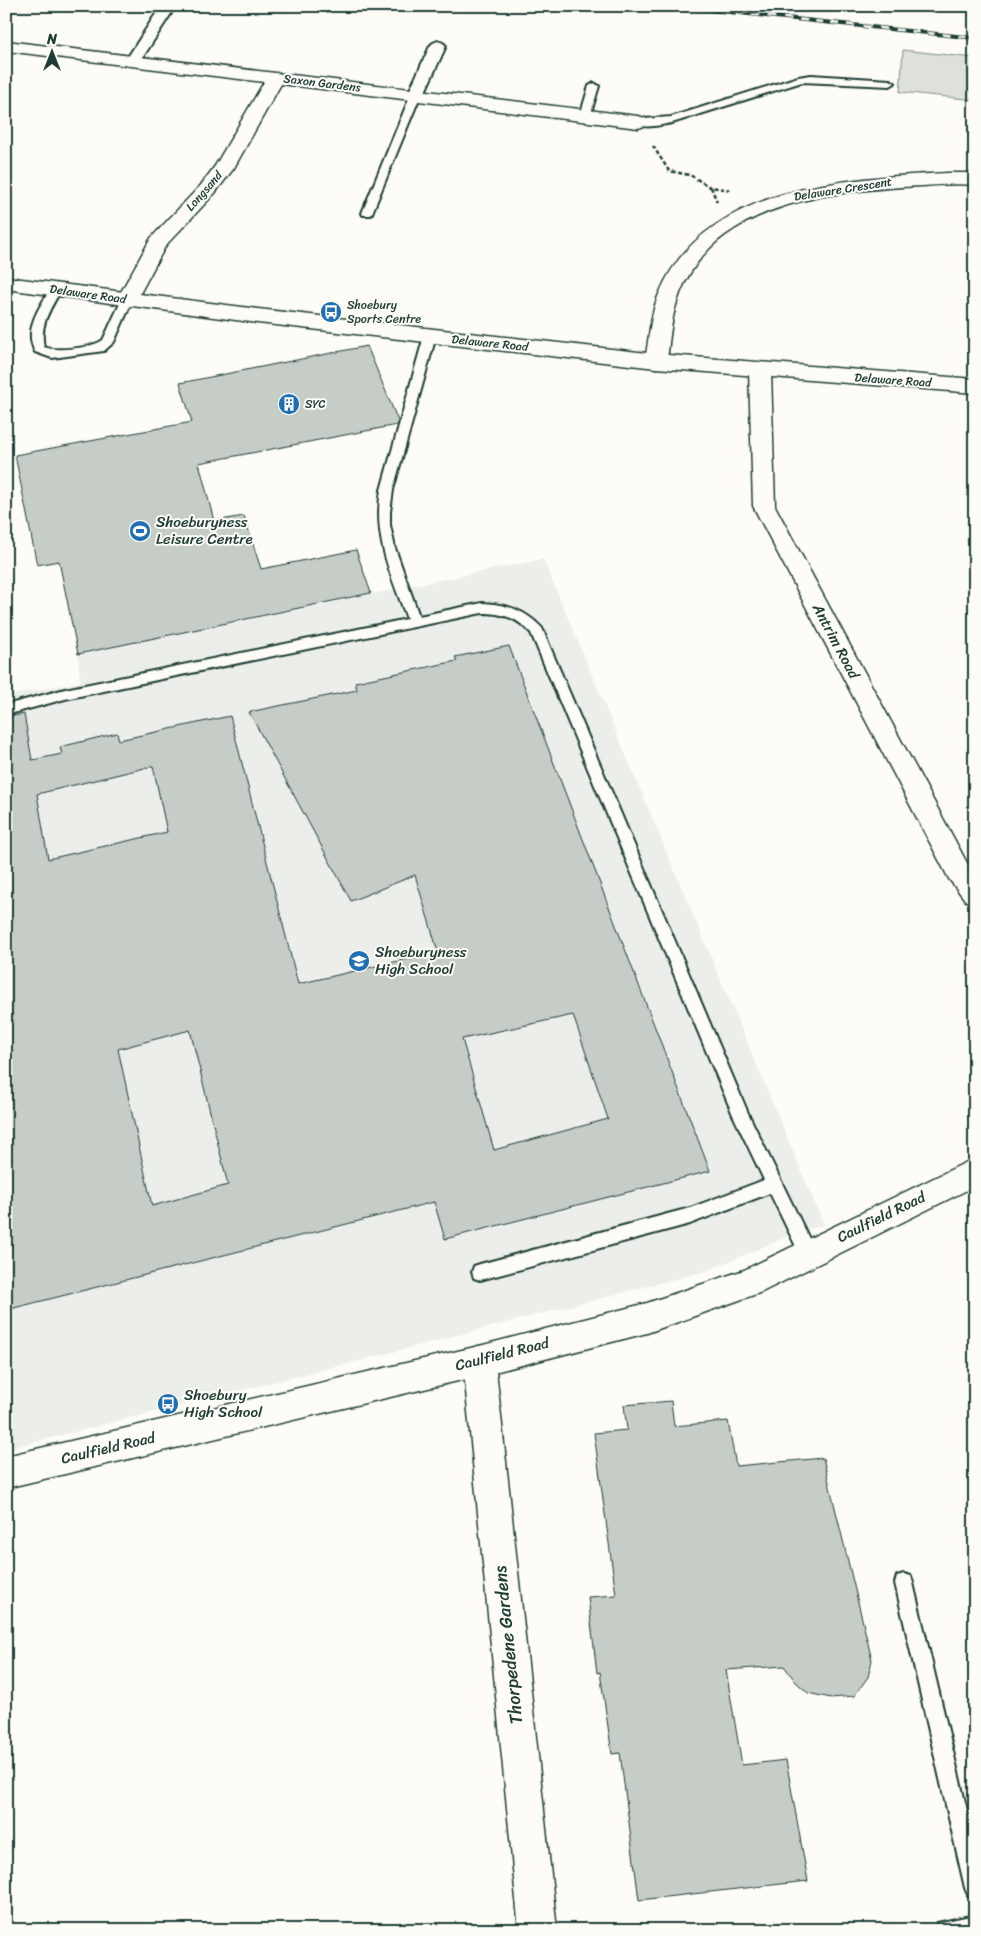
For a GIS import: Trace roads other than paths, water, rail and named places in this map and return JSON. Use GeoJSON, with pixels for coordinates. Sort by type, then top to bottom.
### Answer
{"type":"FeatureCollection","features":[{"type":"Feature","properties":{"kind":"street"},"geometry":{"type":"LineString","coordinates":[[134,60],[167,9]]}},
{"type":"Feature","properties":{"kind":"street","name":"Saxon Gardens"},"geometry":{"type":"LineString","coordinates":[[6,46],[638,122]]}},
{"type":"Feature","properties":{"kind":"street"},"geometry":{"type":"LineString","coordinates":[[416,94],[438,46]]}},
{"type":"Feature","properties":{"kind":"street","name":"Longsand"},"geometry":{"type":"LineString","coordinates":[[127,299],[158,242],[208,189],[224,168],[276,77]]}},
{"type":"Feature","properties":{"kind":"street","name":"Delaware Crescent"},"geometry":{"type":"LineString","coordinates":[[656,361],[664,309],[673,286],[699,248],[726,226],[786,198],[865,183],[975,179]]}},
{"type":"Feature","properties":{"kind":"street","name":"Delaware Road"},"geometry":{"type":"LineString","coordinates":[[6,283],[430,336],[656,361],[760,371],[975,386]]}},
{"type":"Feature","properties":{"kind":"street","name":"Antrim Road"},"geometry":{"type":"LineString","coordinates":[[760,371],[764,506],[958,871],[975,893]]}},
{"type":"Feature","properties":{"kind":"street","name":"Caulfield Road"},"geometry":{"type":"LineString","coordinates":[[6,1472],[478,1361],[647,1318],[751,1282],[975,1171]]}},
{"type":"Feature","properties":{"kind":"street","name":"Thorpedene Gardens"},"geometry":{"type":"LineString","coordinates":[[478,1361],[538,1930]]}},
{"type":"Feature","properties":{"kind":"lane"},"geometry":{"type":"LineString","coordinates":[[638,122],[651,123],[672,120],[801,78],[890,83]]}},
{"type":"Feature","properties":{"kind":"lane"},"geometry":{"type":"LineString","coordinates":[[585,116],[594,86]]}},
{"type":"Feature","properties":{"kind":"lane"},"geometry":{"type":"LineString","coordinates":[[367,213],[416,94]]}},
{"type":"Feature","properties":{"kind":"lane"},"geometry":{"type":"LineString","coordinates":[[55,290],[38,320],[35,335],[39,349],[52,354],[100,348],[108,342],[127,299]]}},
{"type":"Feature","properties":{"kind":"lane"},"geometry":{"type":"LineString","coordinates":[[415,622],[388,544],[384,526],[384,508],[387,490],[430,336]]}},
{"type":"Feature","properties":{"kind":"lane"},"geometry":{"type":"LineString","coordinates":[[6,710],[65,694],[482,608],[497,608],[512,612],[527,620],[536,631],[741,1115],[808,1253]]}},
{"type":"Feature","properties":{"kind":"lane"},"geometry":{"type":"LineString","coordinates":[[480,1272],[690,1216],[773,1184]]}},
{"type":"Feature","properties":{"kind":"lane"},"geometry":{"type":"LineString","coordinates":[[904,1583],[975,1888]]}},
{"type":"Feature","properties":{"kind":"lane"},"geometry":{"type":"LineString","coordinates":[[944,1930],[975,1925]]}},
{"type":"Feature","properties":{"kind":"railway"},"geometry":{"type":"LineString","coordinates":[[672,6],[975,38]]}},
{"type":"Feature","properties":{"kind":"place","name":"Shoebury Sports Centre"},"geometry":{"type":"Point","coordinates":[331,312]}},
{"type":"Feature","properties":{"kind":"place","name":"SYC"},"geometry":{"type":"Point","coordinates":[289,404]}},
{"type":"Feature","properties":{"kind":"place","name":"Shoeburyness Leisure Centre"},"geometry":{"type":"Point","coordinates":[140,531]}},
{"type":"Feature","properties":{"kind":"place","name":"Shoeburyness High School"},"geometry":{"type":"Point","coordinates":[359,961]}},
{"type":"Feature","properties":{"kind":"place","name":"Shoebury High School"},"geometry":{"type":"Point","coordinates":[168,1404]}}]}
